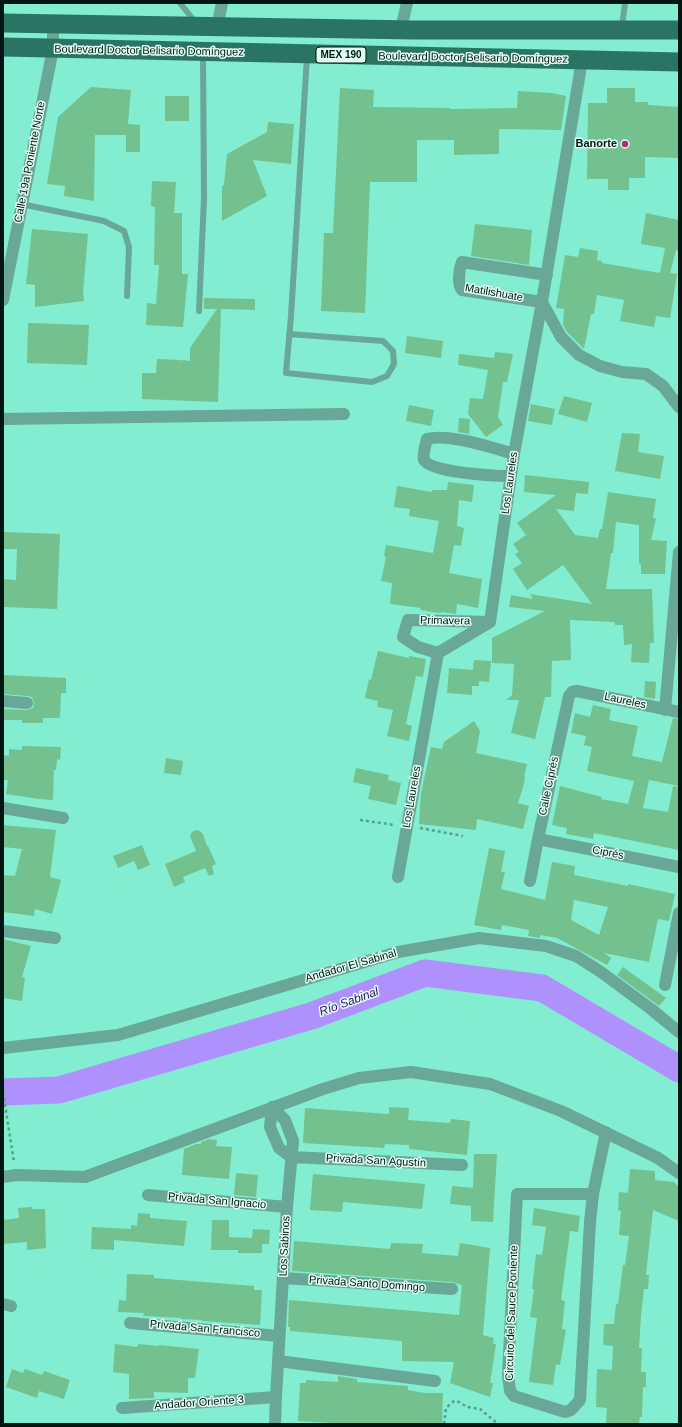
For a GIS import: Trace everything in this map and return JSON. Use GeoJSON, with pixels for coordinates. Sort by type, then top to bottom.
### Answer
{"type":"FeatureCollection","features":[{"type":"Feature","properties":{"kind":"main road"},"geometry":{"type":"LineString","coordinates":[[3,22],[401,29],[679,30]]}},
{"type":"Feature","properties":{"kind":"main road","name":"Boulevard Doctor Belisario Domínguez"},"geometry":{"type":"LineString","coordinates":[[3,48],[679,62]]}},
{"type":"Feature","properties":{"kind":"street"},"geometry":{"type":"LineString","coordinates":[[217,26],[222,3]]}},
{"type":"Feature","properties":{"kind":"street"},"geometry":{"type":"LineString","coordinates":[[401,29],[407,3]]}},
{"type":"Feature","properties":{"kind":"street","name":"Calle 19a Poniente Norte"},"geometry":{"type":"LineString","coordinates":[[3,300],[53,49],[53,24]]}},
{"type":"Feature","properties":{"kind":"street","name":"Los Laureles"},"geometry":{"type":"LineString","coordinates":[[490,622],[514,454],[542,302],[582,60]]}},
{"type":"Feature","properties":{"kind":"street","name":"Matilishuate"},"geometry":{"type":"LineString","coordinates":[[542,302],[462,290],[459,286],[461,266],[462,262],[466,262],[546,275]]}},
{"type":"Feature","properties":{"kind":"street"},"geometry":{"type":"LineString","coordinates":[[542,302],[561,337],[579,355],[600,366],[622,372],[646,374],[663,386],[679,408]]}},
{"type":"Feature","properties":{"kind":"street"},"geometry":{"type":"LineString","coordinates":[[3,419],[344,414]]}},
{"type":"Feature","properties":{"kind":"street"},"geometry":{"type":"LineString","coordinates":[[511,476],[478,475],[446,470],[427,463],[423,456],[427,439],[431,438],[451,439],[487,446],[514,454]]}},
{"type":"Feature","properties":{"kind":"street"},"geometry":{"type":"LineString","coordinates":[[665,710],[679,552]]}},
{"type":"Feature","properties":{"kind":"street","name":"Primavera"},"geometry":{"type":"LineString","coordinates":[[438,653],[418,647],[403,637],[408,620],[490,622]]}},
{"type":"Feature","properties":{"kind":"street"},"geometry":{"type":"LineString","coordinates":[[438,653],[490,622]]}},
{"type":"Feature","properties":{"kind":"street","name":"Los Laureles"},"geometry":{"type":"LineString","coordinates":[[398,877],[438,653]]}},
{"type":"Feature","properties":{"kind":"street","name":"Laureles"},"geometry":{"type":"LineString","coordinates":[[572,692],[577,690],[679,712]]}},
{"type":"Feature","properties":{"kind":"street","name":"Calle Ciprés"},"geometry":{"type":"LineString","coordinates":[[530,881],[569,696],[572,692]]}},
{"type":"Feature","properties":{"kind":"street"},"geometry":{"type":"LineString","coordinates":[[3,701],[27,703]]}},
{"type":"Feature","properties":{"kind":"street"},"geometry":{"type":"LineString","coordinates":[[3,808],[63,818]]}},
{"type":"Feature","properties":{"kind":"street","name":"Ciprés"},"geometry":{"type":"LineString","coordinates":[[538,839],[679,867]]}},
{"type":"Feature","properties":{"kind":"street"},"geometry":{"type":"LineString","coordinates":[[666,985],[679,913]]}},
{"type":"Feature","properties":{"kind":"street"},"geometry":{"type":"LineString","coordinates":[[3,931],[55,938]]}},
{"type":"Feature","properties":{"kind":"street","name":"Andador El Sabinal"},"geometry":{"type":"LineString","coordinates":[[3,1048],[118,1035],[398,952],[479,938],[546,946],[576,956],[638,999],[679,1032]]}},
{"type":"Feature","properties":{"kind":"street"},"geometry":{"type":"LineString","coordinates":[[3,1177],[16,1175],[86,1177],[323,1089],[359,1078],[412,1072],[490,1084],[562,1111],[658,1158],[679,1173]]}},
{"type":"Feature","properties":{"kind":"street"},"geometry":{"type":"LineString","coordinates":[[272,1107],[270,1127],[279,1148],[291,1156]]}},
{"type":"Feature","properties":{"kind":"street","name":"Los Sabinos"},"geometry":{"type":"LineString","coordinates":[[272,1107],[285,1120],[294,1141],[291,1156],[287,1207],[275,1424]]}},
{"type":"Feature","properties":{"kind":"street","name":"Circuito del Sauce Poniente"},"geometry":{"type":"LineString","coordinates":[[593,1194],[517,1194],[508,1375],[510,1391],[514,1396],[565,1412],[571,1410],[580,1400],[590,1222],[593,1194],[606,1132]]}},
{"type":"Feature","properties":{"kind":"street","name":"Privada San Agustín"},"geometry":{"type":"LineString","coordinates":[[291,1156],[462,1165]]}},
{"type":"Feature","properties":{"kind":"street","name":"Privada San Ignacio"},"geometry":{"type":"LineString","coordinates":[[148,1195],[287,1207]]}},
{"type":"Feature","properties":{"kind":"street","name":"Privada Santo Domingo"},"geometry":{"type":"LineString","coordinates":[[283,1278],[452,1290]]}},
{"type":"Feature","properties":{"kind":"street","name":"Privada San Francisco"},"geometry":{"type":"LineString","coordinates":[[130,1323],[279,1336]]}},
{"type":"Feature","properties":{"kind":"street"},"geometry":{"type":"LineString","coordinates":[[278,1361],[435,1381]]}},
{"type":"Feature","properties":{"kind":"street","name":"Andador Oriente 3"},"geometry":{"type":"LineString","coordinates":[[122,1408],[276,1397]]}},
{"type":"Feature","properties":{"kind":"lane"},"geometry":{"type":"LineString","coordinates":[[180,3],[198,26]]}},
{"type":"Feature","properties":{"kind":"lane"},"geometry":{"type":"LineString","coordinates":[[621,30],[625,3]]}},
{"type":"Feature","properties":{"kind":"lane"},"geometry":{"type":"LineString","coordinates":[[199,310],[204,198],[203,52]]}},
{"type":"Feature","properties":{"kind":"lane"},"geometry":{"type":"LineString","coordinates":[[289,334],[383,341],[393,351],[394,364],[387,376],[372,382],[286,373],[307,54]]}},
{"type":"Feature","properties":{"kind":"lane"},"geometry":{"type":"LineString","coordinates":[[21,204],[104,221],[124,231],[129,248],[127,296]]}},
{"type":"Feature","properties":{"kind":"path"},"geometry":{"type":"LineString","coordinates":[[3,1092],[12,1150]]}},
{"type":"Feature","properties":{"kind":"path"},"geometry":{"type":"LineString","coordinates":[[444,1424],[446,1408],[454,1402],[459,1402],[467,1407],[480,1409],[498,1424]]}},
{"type":"Feature","properties":{"kind":"building"},"geometry":{"type":"Polygon","coordinates":[[[91,87],[131,90],[128,124],[140,125],[140,152],[126,152],[126,135],[95,135],[94,201],[64,196],[65,186],[47,184],[58,117],[91,87]]]}},
{"type":"Feature","properties":{"kind":"building"},"geometry":{"type":"Polygon","coordinates":[[[340,88],[374,90],[373,107],[450,109],[517,108],[518,91],[552,93],[566,96],[561,130],[499,129],[499,154],[454,155],[454,140],[417,140],[417,182],[370,182],[365,313],[321,311],[324,233],[333,233],[340,88]]]}},
{"type":"Feature","properties":{"kind":"building"},"geometry":{"type":"Polygon","coordinates":[[[607,88],[635,88],[635,102],[648,102],[648,105],[679,107],[679,158],[645,157],[645,178],[629,178],[629,190],[608,190],[608,179],[587,179],[588,103],[607,103],[607,88]]]}},
{"type":"Feature","properties":{"kind":"building"},"geometry":{"type":"Polygon","coordinates":[[[165,96],[189,96],[189,121],[165,121],[165,96]]]}},
{"type":"Feature","properties":{"kind":"building"},"geometry":{"type":"Polygon","coordinates":[[[268,122],[294,124],[291,164],[253,160],[267,196],[222,221],[222,186],[224,185],[227,154],[267,132],[268,122]]]}},
{"type":"Feature","properties":{"kind":"building"},"geometry":{"type":"Polygon","coordinates":[[[152,181],[176,182],[174,213],[182,213],[182,274],[188,274],[183,327],[146,325],[147,303],[156,304],[159,265],[154,265],[155,207],[151,206],[152,181]]]}},
{"type":"Feature","properties":{"kind":"building"},"geometry":{"type":"Polygon","coordinates":[[[646,213],[679,220],[679,251],[676,250],[670,273],[677,274],[670,318],[656,316],[654,327],[620,321],[624,300],[597,295],[594,314],[591,314],[584,349],[567,332],[563,325],[564,309],[556,308],[565,255],[578,257],[580,248],[598,251],[597,260],[602,261],[602,263],[660,273],[665,248],[641,244],[646,213]]]}},
{"type":"Feature","properties":{"kind":"building"},"geometry":{"type":"Polygon","coordinates":[[[475,224],[532,230],[529,265],[471,256],[475,224]]]}},
{"type":"Feature","properties":{"kind":"building"},"geometry":{"type":"Polygon","coordinates":[[[32,229],[88,234],[83,292],[84,301],[35,307],[35,285],[26,284],[32,229]]]}},
{"type":"Feature","properties":{"kind":"building"},"geometry":{"type":"Polygon","coordinates":[[[204,298],[255,299],[255,310],[221,309],[218,402],[142,399],[142,373],[156,373],[157,359],[181,360],[180,363],[182,360],[190,361],[190,348],[217,309],[204,309],[204,298]]]}},
{"type":"Feature","properties":{"kind":"building"},"geometry":{"type":"Polygon","coordinates":[[[28,323],[89,325],[87,365],[27,363],[28,323]]]}},
{"type":"Feature","properties":{"kind":"building"},"geometry":{"type":"Polygon","coordinates":[[[407,336],[443,341],[441,358],[405,353],[407,336]]]}},
{"type":"Feature","properties":{"kind":"building"},"geometry":{"type":"Polygon","coordinates":[[[495,352],[513,354],[507,382],[503,382],[498,417],[503,425],[486,437],[468,414],[470,398],[483,399],[488,370],[458,365],[459,354],[494,358],[495,352]]]}},
{"type":"Feature","properties":{"kind":"building"},"geometry":{"type":"Polygon","coordinates":[[[564,396],[592,403],[587,422],[558,414],[564,396]]]}},
{"type":"Feature","properties":{"kind":"building"},"geometry":{"type":"Polygon","coordinates":[[[531,404],[555,409],[552,425],[528,421],[531,404]]]}},
{"type":"Feature","properties":{"kind":"building"},"geometry":{"type":"Polygon","coordinates":[[[409,405],[434,410],[431,426],[406,421],[409,405]]]}},
{"type":"Feature","properties":{"kind":"building"},"geometry":{"type":"Polygon","coordinates":[[[459,418],[470,419],[469,434],[458,432],[459,418]]]}},
{"type":"Feature","properties":{"kind":"building"},"geometry":{"type":"Polygon","coordinates":[[[622,433],[640,434],[638,452],[664,456],[660,479],[615,471],[622,433]]]}},
{"type":"Feature","properties":{"kind":"building"},"geometry":{"type":"Polygon","coordinates":[[[525,475],[589,482],[588,494],[576,493],[574,511],[556,509],[575,535],[598,538],[600,529],[602,529],[608,492],[656,499],[653,518],[656,518],[651,540],[667,541],[665,574],[641,574],[641,564],[639,564],[639,525],[616,522],[613,553],[611,553],[606,589],[652,589],[654,643],[650,643],[649,663],[631,662],[632,644],[624,645],[623,625],[615,625],[615,622],[570,620],[571,660],[552,661],[551,697],[545,697],[535,739],[511,733],[519,700],[506,700],[512,695],[514,664],[492,663],[492,638],[545,611],[509,607],[511,595],[533,599],[530,594],[592,604],[563,565],[527,590],[513,569],[522,563],[515,554],[519,552],[513,544],[526,535],[517,523],[556,495],[524,492],[525,475]]]}},
{"type":"Feature","properties":{"kind":"building"},"geometry":{"type":"Polygon","coordinates":[[[448,482],[474,485],[472,502],[459,500],[457,526],[464,528],[461,546],[454,545],[449,573],[482,579],[478,608],[457,604],[456,614],[439,613],[420,610],[421,608],[390,604],[392,583],[381,581],[386,557],[384,556],[386,545],[433,553],[439,521],[409,516],[410,509],[394,507],[397,486],[432,492],[432,490],[447,490],[448,482]]]}},
{"type":"Feature","properties":{"kind":"building"},"geometry":{"type":"Polygon","coordinates":[[[3,532],[60,534],[57,609],[3,607],[3,579],[16,580],[17,549],[3,549],[3,532]]]}},
{"type":"Feature","properties":{"kind":"building"},"geometry":{"type":"Polygon","coordinates":[[[378,651],[409,658],[409,656],[426,659],[423,677],[416,676],[406,724],[412,726],[409,741],[387,736],[393,710],[377,707],[378,701],[365,698],[369,679],[371,680],[378,651]]]}},
{"type":"Feature","properties":{"kind":"building"},"geometry":{"type":"Polygon","coordinates":[[[474,660],[491,661],[489,682],[479,681],[479,686],[472,686],[472,695],[447,693],[449,668],[473,670],[474,660]]]}},
{"type":"Feature","properties":{"kind":"building"},"geometry":{"type":"Polygon","coordinates":[[[3,675],[66,678],[66,693],[61,693],[60,718],[43,718],[43,723],[22,723],[22,720],[3,720],[3,709],[27,710],[33,708],[34,703],[32,697],[3,694],[3,675]]]}},
{"type":"Feature","properties":{"kind":"building"},"geometry":{"type":"Polygon","coordinates":[[[645,681],[656,682],[655,699],[644,697],[645,681]]]}},
{"type":"Feature","properties":{"kind":"building"},"geometry":{"type":"Polygon","coordinates":[[[593,705],[611,709],[609,720],[638,726],[632,756],[662,762],[673,718],[679,719],[679,786],[649,780],[643,808],[668,812],[673,786],[679,787],[679,850],[594,833],[593,839],[566,834],[567,828],[552,825],[560,786],[602,797],[601,799],[628,804],[634,781],[587,771],[592,747],[584,745],[586,736],[571,733],[575,713],[590,717],[593,705]]]}},
{"type":"Feature","properties":{"kind":"building"},"geometry":{"type":"Polygon","coordinates":[[[474,721],[480,731],[476,753],[527,764],[524,784],[518,803],[529,806],[523,829],[477,819],[476,830],[419,824],[421,793],[431,747],[442,749],[444,742],[474,721]]]}},
{"type":"Feature","properties":{"kind":"building"},"geometry":{"type":"Polygon","coordinates":[[[22,746],[61,747],[60,760],[57,759],[56,770],[54,770],[53,800],[6,794],[8,780],[3,780],[3,755],[9,756],[9,749],[22,750],[22,746]]]}},
{"type":"Feature","properties":{"kind":"building"},"geometry":{"type":"Polygon","coordinates":[[[166,758],[183,761],[181,775],[164,773],[166,758]]]}},
{"type":"Feature","properties":{"kind":"building"},"geometry":{"type":"Polygon","coordinates":[[[356,768],[389,775],[388,780],[401,783],[396,805],[368,799],[371,786],[353,782],[356,768]]]}},
{"type":"Feature","properties":{"kind":"building"},"geometry":{"type":"Polygon","coordinates":[[[3,825],[56,830],[50,877],[61,880],[52,914],[35,909],[34,916],[3,912],[3,875],[15,876],[22,849],[3,847],[3,825]]]}},
{"type":"Feature","properties":{"kind":"building"},"geometry":{"type":"Polygon","coordinates":[[[196,830],[203,834],[216,864],[212,866],[214,874],[209,876],[205,868],[183,877],[185,882],[174,887],[165,864],[196,851],[190,836],[192,832],[196,830]]]}},
{"type":"Feature","properties":{"kind":"building"},"geometry":{"type":"Polygon","coordinates":[[[142,845],[150,865],[138,870],[134,861],[118,868],[113,856],[142,845]]]}},
{"type":"Feature","properties":{"kind":"building"},"geometry":{"type":"Polygon","coordinates":[[[489,848],[505,851],[501,872],[505,872],[501,889],[545,900],[552,862],[575,866],[574,875],[675,894],[669,921],[658,919],[649,962],[604,953],[611,958],[607,965],[557,938],[540,935],[540,938],[528,936],[529,930],[502,925],[501,930],[474,925],[489,848]],[[574,900],[571,920],[599,935],[608,907],[574,900]]]}},
{"type":"Feature","properties":{"kind":"building"},"geometry":{"type":"Polygon","coordinates":[[[3,939],[31,946],[22,977],[25,978],[22,1001],[3,998],[3,939]]]}},
{"type":"Feature","properties":{"kind":"building"},"geometry":{"type":"Polygon","coordinates":[[[623,967],[666,998],[659,1006],[617,975],[623,967]]]}},
{"type":"Feature","properties":{"kind":"building"},"geometry":{"type":"Polygon","coordinates":[[[389,1107],[409,1108],[408,1120],[450,1123],[451,1119],[470,1121],[467,1155],[409,1149],[409,1145],[385,1144],[384,1148],[303,1143],[305,1108],[389,1114],[389,1107]]]}},
{"type":"Feature","properties":{"kind":"building"},"geometry":{"type":"Polygon","coordinates":[[[209,1139],[217,1140],[216,1146],[232,1147],[229,1179],[182,1175],[184,1149],[196,1144],[201,1144],[201,1142],[209,1139]]]}},
{"type":"Feature","properties":{"kind":"building"},"geometry":{"type":"Polygon","coordinates":[[[474,1154],[497,1154],[493,1222],[471,1221],[471,1206],[450,1204],[452,1186],[473,1188],[474,1154]]]}},
{"type":"Feature","properties":{"kind":"building"},"geometry":{"type":"Polygon","coordinates":[[[630,1169],[655,1171],[655,1180],[674,1182],[679,1187],[679,1221],[653,1210],[646,1275],[649,1275],[648,1289],[644,1289],[639,1348],[642,1348],[641,1372],[646,1372],[646,1387],[643,1387],[642,1417],[640,1417],[639,1424],[606,1424],[607,1408],[596,1407],[597,1369],[612,1370],[613,1346],[603,1345],[604,1324],[614,1324],[623,1265],[625,1265],[629,1236],[619,1235],[621,1211],[618,1210],[619,1192],[628,1193],[630,1169]]]}},
{"type":"Feature","properties":{"kind":"building"},"geometry":{"type":"Polygon","coordinates":[[[236,1173],[258,1175],[256,1197],[234,1195],[236,1173]]]}},
{"type":"Feature","properties":{"kind":"building"},"geometry":{"type":"Polygon","coordinates":[[[313,1174],[425,1184],[422,1209],[343,1202],[342,1212],[310,1210],[313,1174]]]}},
{"type":"Feature","properties":{"kind":"building"},"geometry":{"type":"Polygon","coordinates":[[[32,1207],[32,1209],[45,1209],[46,1248],[27,1250],[27,1242],[3,1244],[3,1220],[19,1218],[18,1208],[32,1207]]]}},
{"type":"Feature","properties":{"kind":"building"},"geometry":{"type":"Polygon","coordinates":[[[534,1208],[580,1216],[578,1232],[570,1231],[561,1300],[565,1301],[562,1329],[566,1330],[560,1365],[556,1364],[553,1385],[529,1382],[537,1318],[530,1317],[534,1289],[532,1289],[536,1254],[542,1255],[546,1227],[532,1225],[534,1208]]]}},
{"type":"Feature","properties":{"kind":"building"},"geometry":{"type":"Polygon","coordinates":[[[138,1213],[150,1214],[150,1218],[187,1221],[184,1246],[114,1240],[114,1250],[91,1249],[92,1227],[131,1229],[131,1225],[137,1226],[138,1213]]]}},
{"type":"Feature","properties":{"kind":"building"},"geometry":{"type":"Polygon","coordinates":[[[212,1220],[229,1220],[229,1237],[252,1238],[253,1229],[270,1230],[269,1244],[262,1244],[262,1253],[238,1253],[238,1250],[211,1250],[212,1220]]]}},
{"type":"Feature","properties":{"kind":"building"},"geometry":{"type":"Polygon","coordinates":[[[294,1241],[390,1249],[391,1243],[423,1244],[422,1253],[458,1256],[460,1243],[490,1248],[483,1335],[494,1338],[493,1344],[496,1344],[490,1383],[493,1383],[490,1397],[450,1383],[454,1362],[402,1361],[402,1341],[290,1331],[290,1327],[288,1327],[289,1300],[459,1315],[462,1285],[452,1282],[292,1271],[294,1241]]]}},
{"type":"Feature","properties":{"kind":"building"},"geometry":{"type":"Polygon","coordinates":[[[127,1274],[154,1275],[154,1278],[254,1286],[254,1290],[262,1290],[260,1325],[143,1316],[144,1313],[118,1312],[119,1300],[126,1301],[127,1274]]]}},
{"type":"Feature","properties":{"kind":"building"},"geometry":{"type":"Polygon","coordinates":[[[115,1344],[137,1347],[138,1344],[199,1349],[195,1378],[188,1378],[188,1393],[154,1392],[154,1398],[129,1399],[129,1374],[113,1372],[115,1344]]]}},
{"type":"Feature","properties":{"kind":"building"},"geometry":{"type":"Polygon","coordinates":[[[12,1369],[23,1373],[25,1369],[42,1375],[44,1371],[70,1380],[64,1399],[39,1391],[37,1398],[6,1387],[12,1369]]]}},
{"type":"Feature","properties":{"kind":"building"},"geometry":{"type":"Polygon","coordinates":[[[338,1376],[357,1379],[357,1382],[408,1386],[408,1390],[425,1393],[443,1393],[442,1424],[333,1424],[298,1421],[300,1383],[306,1383],[306,1380],[338,1382],[338,1376]]]}},
{"type":"Feature","properties":{"kind":"waterway","name":"Río Sabinal"},"geometry":{"type":"LineString","coordinates":[[3,1092],[59,1090],[311,1016],[425,973],[542,988],[679,1069]]}},
{"type":"Feature","properties":{"kind":"place","name":"Banorte"},"geometry":{"type":"Point","coordinates":[625,144]}}]}
